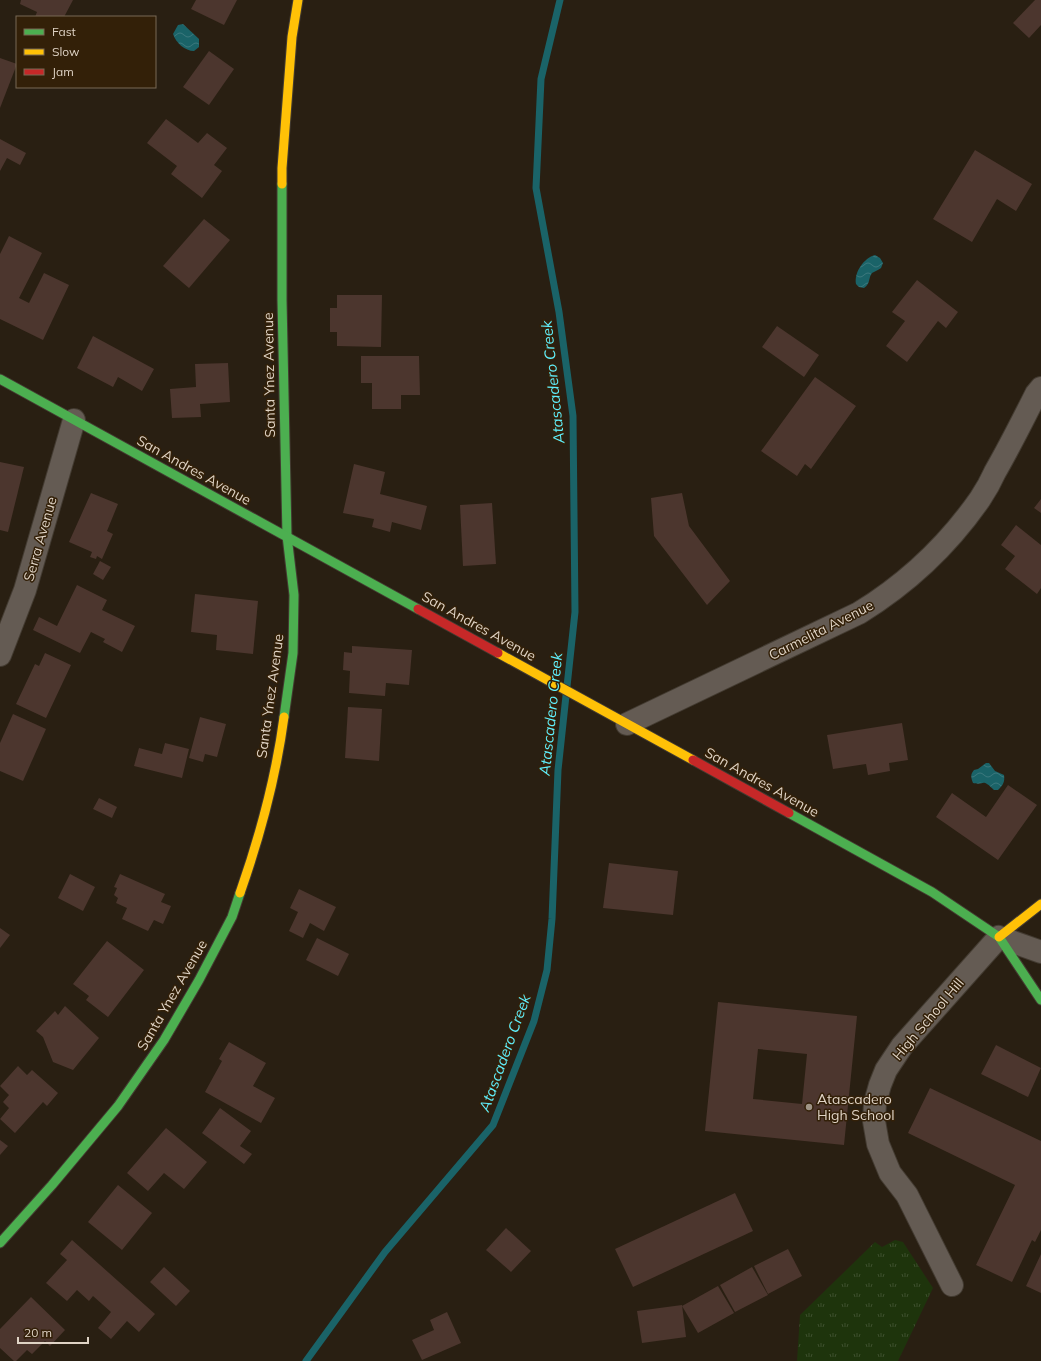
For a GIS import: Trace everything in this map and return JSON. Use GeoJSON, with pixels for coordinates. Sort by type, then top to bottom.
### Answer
{"type":"FeatureCollection","features":[{"type":"Feature","properties":{"kind":"street","name":"Santa Ynez Avenue"},"geometry":{"type":"LineString","coordinates":[[0,1242],[52,1185],[118,1106],[164,1040],[199,980],[232,917],[254,854],[270,791],[283,726],[293,653],[294,602],[287,536],[282,300],[282,168],[292,37],[298,0]]}},
{"type":"Feature","properties":{"kind":"street","name":"San Andres Avenue"},"geometry":{"type":"LineString","coordinates":[[0,379],[932,892],[999,937],[1041,1000]]}},
{"type":"Feature","properties":{"kind":"street","name":"Carmelita Avenue"},"geometry":{"type":"LineString","coordinates":[[628,724],[859,613],[880,600],[904,582],[929,560],[956,531],[981,497],[1007,451],[1036,394],[1041,388]]}},
{"type":"Feature","properties":{"kind":"street","name":"Serra Avenue"},"geometry":{"type":"LineString","coordinates":[[0,655],[25,590],[74,420]]}},
{"type":"Feature","properties":{"kind":"street"},"geometry":{"type":"LineString","coordinates":[[999,937],[1041,904]]}},
{"type":"Feature","properties":{"kind":"street"},"geometry":{"type":"LineString","coordinates":[[999,937],[1041,952]]}},
{"type":"Feature","properties":{"kind":"street","name":"High School Hill"},"geometry":{"type":"LineString","coordinates":[[952,1285],[907,1195],[890,1174],[878,1144],[874,1121],[875,1103],[886,1070],[902,1046],[999,937]]}},
{"type":"Feature","properties":{"kind":"green space"},"geometry":{"type":"Polygon","coordinates":[[[895,1240],[903,1242],[933,1288],[898,1361],[797,1361],[800,1315],[875,1242],[882,1247],[895,1240]]]}},
{"type":"Feature","properties":{"kind":"water"},"geometry":{"type":"Polygon","coordinates":[[[183,24],[199,39],[199,47],[194,51],[187,50],[181,46],[173,34],[178,25],[183,24]]]}},
{"type":"Feature","properties":{"kind":"water"},"geometry":{"type":"Polygon","coordinates":[[[875,255],[880,258],[883,263],[881,268],[872,273],[869,282],[864,288],[859,287],[856,284],[858,270],[867,259],[875,255]]]}},
{"type":"Feature","properties":{"kind":"water"},"geometry":{"type":"Polygon","coordinates":[[[986,763],[989,763],[995,771],[1004,775],[1003,783],[998,790],[994,790],[985,783],[973,783],[971,776],[972,773],[974,770],[986,763]]]}},
{"type":"Feature","properties":{"kind":"building"},"geometry":{"type":"Polygon","coordinates":[[[21,0],[73,0],[65,16],[35,16],[37,12],[20,4],[21,0]]]}},
{"type":"Feature","properties":{"kind":"building"},"geometry":{"type":"Polygon","coordinates":[[[196,0],[237,0],[224,25],[191,9],[196,0]]]}},
{"type":"Feature","properties":{"kind":"building"},"geometry":{"type":"Polygon","coordinates":[[[1035,0],[1041,0],[1041,25],[1029,38],[1013,23],[1035,0]]]}},
{"type":"Feature","properties":{"kind":"building"},"geometry":{"type":"Polygon","coordinates":[[[209,51],[234,69],[209,105],[183,87],[209,51]]]}},
{"type":"Feature","properties":{"kind":"building"},"geometry":{"type":"Polygon","coordinates":[[[0,58],[16,64],[16,67],[0,108],[0,58]]]}},
{"type":"Feature","properties":{"kind":"building"},"geometry":{"type":"Polygon","coordinates":[[[166,119],[198,143],[207,133],[227,148],[214,165],[222,171],[202,198],[171,174],[177,166],[147,143],[166,119]]]}},
{"type":"Feature","properties":{"kind":"building"},"geometry":{"type":"Polygon","coordinates":[[[0,139],[26,153],[20,165],[7,158],[0,171],[0,139]]]}},
{"type":"Feature","properties":{"kind":"building"},"geometry":{"type":"Polygon","coordinates":[[[975,150],[1032,184],[1016,211],[997,199],[972,242],[933,219],[975,150]]]}},
{"type":"Feature","properties":{"kind":"building"},"geometry":{"type":"Polygon","coordinates":[[[204,219],[230,240],[189,288],[163,266],[204,219]]]}},
{"type":"Feature","properties":{"kind":"building"},"geometry":{"type":"Polygon","coordinates":[[[9,236],[42,253],[19,298],[29,303],[44,273],[69,285],[43,340],[0,319],[0,254],[9,236]]]}},
{"type":"Feature","properties":{"kind":"building"},"geometry":{"type":"Polygon","coordinates":[[[917,280],[958,312],[946,328],[938,321],[907,362],[886,346],[905,321],[892,312],[917,280]]]}},
{"type":"Feature","properties":{"kind":"building"},"geometry":{"type":"Polygon","coordinates":[[[337,295],[382,295],[381,347],[337,346],[337,332],[330,332],[330,308],[337,308],[337,295]]]}},
{"type":"Feature","properties":{"kind":"building"},"geometry":{"type":"Polygon","coordinates":[[[777,326],[819,355],[804,377],[762,347],[777,326]]]}},
{"type":"Feature","properties":{"kind":"building"},"geometry":{"type":"Polygon","coordinates":[[[93,336],[154,369],[142,391],[118,377],[113,387],[77,368],[93,336]]]}},
{"type":"Feature","properties":{"kind":"building"},"geometry":{"type":"Polygon","coordinates":[[[361,356],[419,356],[420,395],[401,395],[401,409],[372,409],[372,383],[361,383],[361,356]]]}},
{"type":"Feature","properties":{"kind":"building"},"geometry":{"type":"Polygon","coordinates":[[[228,363],[230,402],[200,404],[201,417],[172,418],[170,389],[196,387],[195,364],[228,363]]]}},
{"type":"Feature","properties":{"kind":"building"},"geometry":{"type":"Polygon","coordinates":[[[815,377],[856,406],[811,469],[805,464],[797,476],[761,451],[815,377]]]}},
{"type":"Feature","properties":{"kind":"building"},"geometry":{"type":"Polygon","coordinates":[[[0,462],[24,467],[8,532],[0,530],[0,462]]]}},
{"type":"Feature","properties":{"kind":"building"},"geometry":{"type":"Polygon","coordinates":[[[354,464],[385,472],[380,494],[427,506],[421,530],[392,522],[390,532],[372,527],[374,519],[343,513],[354,464]]]}},
{"type":"Feature","properties":{"kind":"building"},"geometry":{"type":"Polygon","coordinates":[[[91,493],[118,504],[107,531],[113,534],[102,559],[97,556],[96,559],[90,557],[92,552],[69,542],[91,493]]]}},
{"type":"Feature","properties":{"kind":"building"},"geometry":{"type":"Polygon","coordinates":[[[682,493],[689,526],[730,581],[707,605],[654,536],[651,498],[682,493]]]}},
{"type":"Feature","properties":{"kind":"building"},"geometry":{"type":"Polygon","coordinates":[[[1041,499],[1041,513],[1034,508],[1041,499]]]}},
{"type":"Feature","properties":{"kind":"building"},"geometry":{"type":"Polygon","coordinates":[[[492,503],[496,564],[463,566],[460,505],[492,503]]]}},
{"type":"Feature","properties":{"kind":"building"},"geometry":{"type":"Polygon","coordinates":[[[1016,525],[1041,545],[1041,588],[1037,594],[1005,569],[1015,556],[1001,545],[1016,525]]]}},
{"type":"Feature","properties":{"kind":"building"},"geometry":{"type":"Polygon","coordinates":[[[100,561],[111,567],[103,580],[93,574],[100,561]]]}},
{"type":"Feature","properties":{"kind":"building"},"geometry":{"type":"Polygon","coordinates":[[[77,585],[107,600],[102,610],[135,626],[122,652],[103,642],[105,639],[91,632],[80,653],[33,630],[39,617],[57,626],[77,585]]]}},
{"type":"Feature","properties":{"kind":"building"},"geometry":{"type":"Polygon","coordinates":[[[195,594],[258,601],[253,654],[216,650],[217,635],[191,632],[195,594]]]}},
{"type":"Feature","properties":{"kind":"building"},"geometry":{"type":"Polygon","coordinates":[[[352,646],[412,650],[409,685],[386,683],[385,696],[349,693],[350,671],[343,670],[344,652],[352,653],[352,646]]]}},
{"type":"Feature","properties":{"kind":"building"},"geometry":{"type":"Polygon","coordinates":[[[45,653],[71,665],[46,718],[16,704],[35,664],[39,666],[45,653]]]}},
{"type":"Feature","properties":{"kind":"building"},"geometry":{"type":"Polygon","coordinates":[[[348,707],[382,709],[379,761],[345,758],[348,707]]]}},
{"type":"Feature","properties":{"kind":"building"},"geometry":{"type":"Polygon","coordinates":[[[13,714],[46,729],[23,781],[0,771],[0,743],[13,714]]]}},
{"type":"Feature","properties":{"kind":"building"},"geometry":{"type":"Polygon","coordinates":[[[200,717],[226,724],[217,757],[205,754],[203,762],[189,758],[200,717]]]}},
{"type":"Feature","properties":{"kind":"building"},"geometry":{"type":"Polygon","coordinates":[[[902,723],[908,760],[889,763],[890,771],[868,775],[866,764],[833,769],[827,735],[902,723]]]}},
{"type":"Feature","properties":{"kind":"building"},"geometry":{"type":"Polygon","coordinates":[[[165,743],[189,749],[182,778],[134,766],[139,748],[162,754],[165,743]]]}},
{"type":"Feature","properties":{"kind":"building"},"geometry":{"type":"Polygon","coordinates":[[[1008,785],[1037,805],[998,860],[936,817],[952,793],[986,817],[1008,785]]]}},
{"type":"Feature","properties":{"kind":"building"},"geometry":{"type":"Polygon","coordinates":[[[99,798],[117,807],[112,818],[93,809],[99,798]]]}},
{"type":"Feature","properties":{"kind":"building"},"geometry":{"type":"Polygon","coordinates":[[[609,863],[678,871],[673,915],[603,908],[609,863]]]}},
{"type":"Feature","properties":{"kind":"building"},"geometry":{"type":"Polygon","coordinates":[[[70,874],[95,887],[83,911],[58,898],[70,874]]]}},
{"type":"Feature","properties":{"kind":"building"},"geometry":{"type":"Polygon","coordinates":[[[120,874],[165,894],[161,902],[171,906],[163,924],[154,920],[148,931],[122,919],[127,908],[116,903],[118,898],[114,895],[117,888],[114,887],[120,874]]]}},
{"type":"Feature","properties":{"kind":"building"},"geometry":{"type":"Polygon","coordinates":[[[299,889],[336,907],[324,931],[310,923],[303,938],[289,931],[298,912],[290,908],[299,889]]]}},
{"type":"Feature","properties":{"kind":"building"},"geometry":{"type":"Polygon","coordinates":[[[0,928],[10,935],[0,948],[0,928]]]}},
{"type":"Feature","properties":{"kind":"building"},"geometry":{"type":"Polygon","coordinates":[[[317,938],[349,954],[338,976],[306,960],[317,938]]]}},
{"type":"Feature","properties":{"kind":"building"},"geometry":{"type":"Polygon","coordinates":[[[107,941],[144,970],[108,1017],[86,1000],[89,996],[73,984],[107,941]]]}},
{"type":"Feature","properties":{"kind":"building"},"geometry":{"type":"Polygon","coordinates":[[[718,1002],[857,1016],[844,1145],[705,1131],[718,1002]],[[758,1049],[753,1099],[802,1104],[807,1054],[758,1049]]]}},
{"type":"Feature","properties":{"kind":"building"},"geometry":{"type":"Polygon","coordinates":[[[65,1006],[99,1038],[73,1070],[53,1062],[43,1037],[36,1031],[55,1011],[58,1015],[65,1006]]]}},
{"type":"Feature","properties":{"kind":"building"},"geometry":{"type":"Polygon","coordinates":[[[229,1042],[266,1063],[253,1086],[275,1098],[261,1123],[205,1092],[222,1061],[219,1059],[229,1042]]]}},
{"type":"Feature","properties":{"kind":"building"},"geometry":{"type":"Polygon","coordinates":[[[996,1045],[1041,1068],[1028,1097],[981,1074],[996,1045]]]}},
{"type":"Feature","properties":{"kind":"building"},"geometry":{"type":"Polygon","coordinates":[[[18,1066],[27,1075],[32,1070],[58,1093],[47,1106],[43,1102],[15,1133],[0,1119],[9,1108],[3,1102],[9,1095],[0,1086],[18,1066]]]}},
{"type":"Feature","properties":{"kind":"building"},"geometry":{"type":"Polygon","coordinates":[[[930,1088],[1041,1141],[1041,1230],[1035,1242],[1032,1240],[1012,1282],[976,1265],[1015,1185],[908,1133],[930,1088]]]}},
{"type":"Feature","properties":{"kind":"building"},"geometry":{"type":"Polygon","coordinates":[[[220,1108],[251,1131],[240,1146],[252,1154],[244,1164],[202,1133],[220,1108]]]}},
{"type":"Feature","properties":{"kind":"building"},"geometry":{"type":"Polygon","coordinates":[[[166,1128],[207,1162],[184,1189],[164,1173],[148,1191],[127,1173],[166,1128]]]}},
{"type":"Feature","properties":{"kind":"building"},"geometry":{"type":"Polygon","coordinates":[[[0,1140],[8,1146],[0,1155],[0,1140]]]}},
{"type":"Feature","properties":{"kind":"building"},"geometry":{"type":"Polygon","coordinates":[[[118,1185],[152,1213],[122,1250],[88,1222],[118,1185]]]}},
{"type":"Feature","properties":{"kind":"building"},"geometry":{"type":"Polygon","coordinates":[[[735,1193],[753,1231],[633,1287],[615,1249],[735,1193]]]}},
{"type":"Feature","properties":{"kind":"building"},"geometry":{"type":"Polygon","coordinates":[[[506,1228],[531,1251],[511,1272],[486,1250],[506,1228]]]}},
{"type":"Feature","properties":{"kind":"building"},"geometry":{"type":"Polygon","coordinates":[[[72,1240],[155,1314],[139,1332],[127,1321],[111,1339],[98,1328],[111,1312],[93,1296],[89,1301],[77,1290],[67,1301],[46,1283],[67,1260],[60,1254],[72,1240]]]}},
{"type":"Feature","properties":{"kind":"building"},"geometry":{"type":"Polygon","coordinates":[[[788,1249],[802,1276],[768,1294],[754,1266],[788,1249]]]}},
{"type":"Feature","properties":{"kind":"building"},"geometry":{"type":"Polygon","coordinates":[[[1041,1254],[1041,1293],[1026,1286],[1041,1254]]]}},
{"type":"Feature","properties":{"kind":"building"},"geometry":{"type":"Polygon","coordinates":[[[164,1267],[190,1291],[176,1306],[150,1282],[164,1267]]]}},
{"type":"Feature","properties":{"kind":"building"},"geometry":{"type":"Polygon","coordinates":[[[752,1267],[768,1295],[735,1312],[720,1285],[752,1267]]]}},
{"type":"Feature","properties":{"kind":"building"},"geometry":{"type":"Polygon","coordinates":[[[718,1286],[734,1313],[698,1333],[682,1306],[718,1286]]]}},
{"type":"Feature","properties":{"kind":"building"},"geometry":{"type":"Polygon","coordinates":[[[31,1297],[65,1330],[50,1346],[45,1341],[32,1354],[27,1350],[16,1361],[14,1361],[0,1348],[0,1329],[31,1297]]]}},
{"type":"Feature","properties":{"kind":"building"},"geometry":{"type":"Polygon","coordinates":[[[682,1305],[686,1337],[642,1343],[637,1311],[682,1305]]]}},
{"type":"Feature","properties":{"kind":"building"},"geometry":{"type":"Polygon","coordinates":[[[447,1312],[461,1343],[422,1360],[412,1340],[434,1330],[430,1320],[447,1312]]]}},
{"type":"Feature","properties":{"kind":"waterway","name":"Atascadero Creek"},"geometry":{"type":"LineString","coordinates":[[306,1361],[385,1252],[493,1125],[534,1021],[547,970],[552,919],[558,770],[575,612],[573,416],[559,312],[536,188],[541,79],[560,0]]}},
{"type":"Feature","properties":{"kind":"traffic: fast"},"geometry":{"type":"LineString","coordinates":[[282,184],[282,300],[287,536],[294,595],[293,653],[284,717]]}},
{"type":"Feature","properties":{"kind":"traffic: fast"},"geometry":{"type":"LineString","coordinates":[[0,379],[418,609]]}},
{"type":"Feature","properties":{"kind":"traffic: fast"},"geometry":{"type":"LineString","coordinates":[[789,813],[932,892],[999,937],[1041,1000]]}},
{"type":"Feature","properties":{"kind":"traffic: fast"},"geometry":{"type":"LineString","coordinates":[[0,1243],[52,1185],[118,1106],[164,1040],[199,980],[232,917],[240,893]]}},
{"type":"Feature","properties":{"kind":"traffic: slow"},"geometry":{"type":"LineString","coordinates":[[282,184],[292,37],[298,0]]}},
{"type":"Feature","properties":{"kind":"traffic: slow"},"geometry":{"type":"LineString","coordinates":[[498,653],[693,760]]}},
{"type":"Feature","properties":{"kind":"traffic: slow"},"geometry":{"type":"LineString","coordinates":[[240,893],[254,850],[272,784],[284,717]]}},
{"type":"Feature","properties":{"kind":"traffic: slow"},"geometry":{"type":"LineString","coordinates":[[999,937],[1041,904]]}},
{"type":"Feature","properties":{"kind":"traffic: jam"},"geometry":{"type":"LineString","coordinates":[[418,609],[498,653]]}},
{"type":"Feature","properties":{"kind":"traffic: jam"},"geometry":{"type":"LineString","coordinates":[[693,760],[789,813]]}},
{"type":"Feature","properties":{"kind":"place","name":"Atascadero High School"},"geometry":{"type":"Point","coordinates":[809,1107]}}]}
